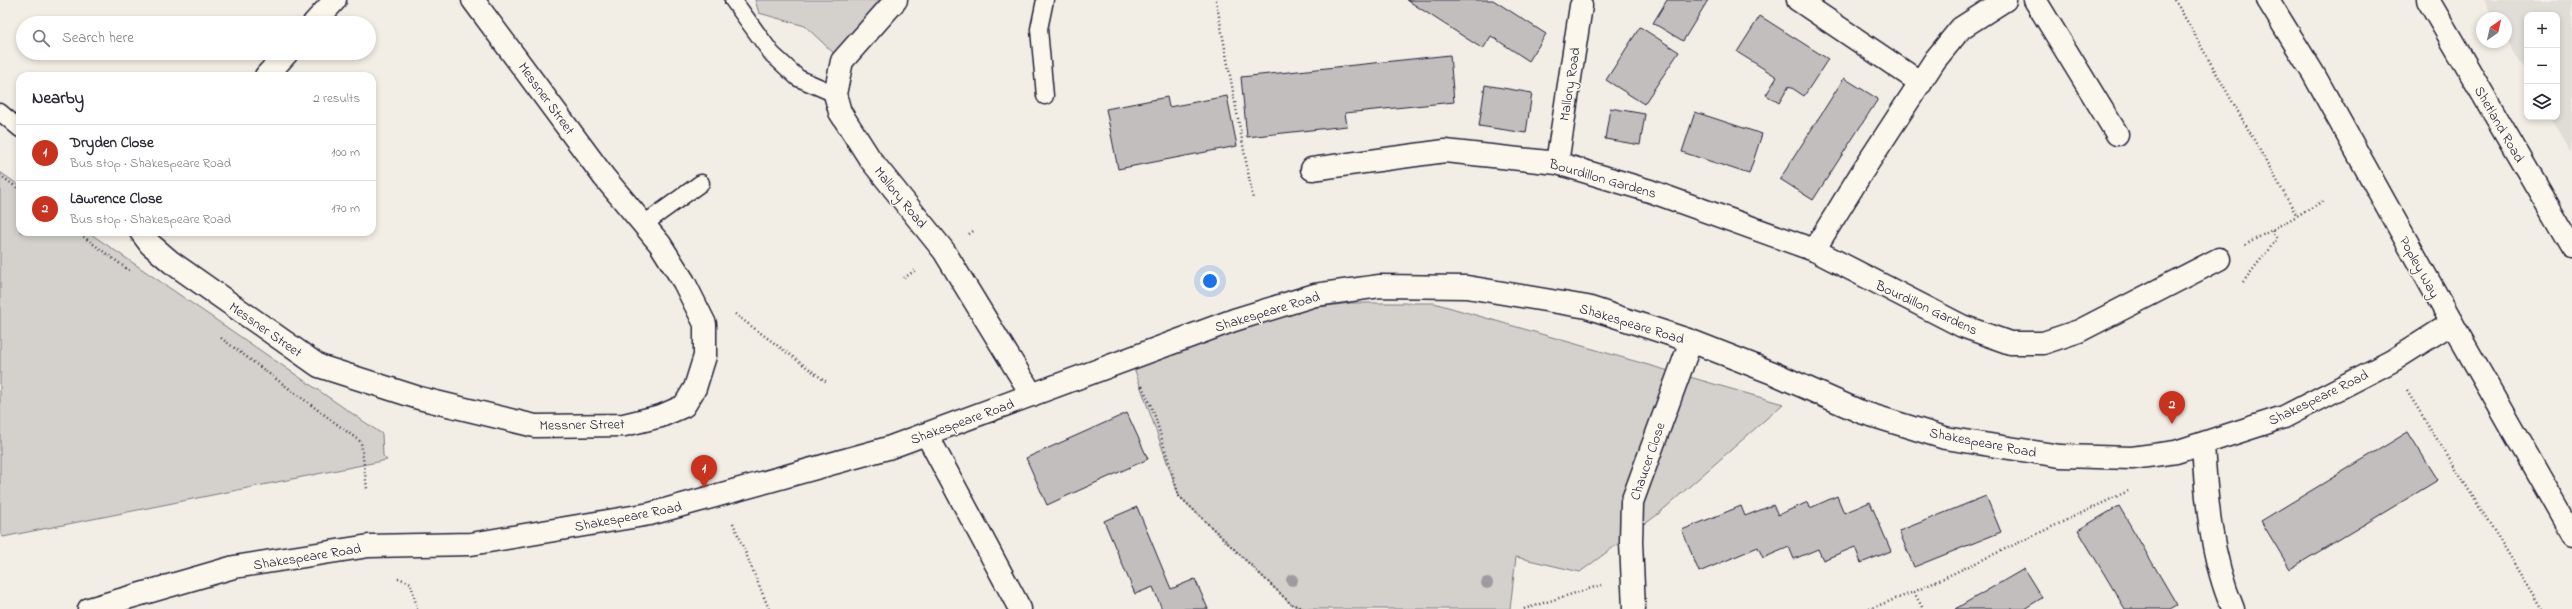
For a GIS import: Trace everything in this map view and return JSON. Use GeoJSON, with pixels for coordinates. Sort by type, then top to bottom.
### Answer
{"type":"FeatureCollection","features":[{"type":"Feature","properties":{"kind":"street"},"geometry":{"type":"LineString","coordinates":[[320,16],[335,0]]}},
{"type":"Feature","properties":{"kind":"street","name":"Messner Street"},"geometry":{"type":"LineString","coordinates":[[144,236],[150,244],[171,262],[319,366],[419,398],[535,426],[624,425],[661,416],[684,406],[695,388],[705,356],[705,324],[689,291],[660,244],[604,177],[473,0]]}},
{"type":"Feature","properties":{"kind":"street","name":"Mallory Road"},"geometry":{"type":"LineString","coordinates":[[896,0],[842,61],[835,94],[840,112],[870,159],[944,251],[1032,395]]}},
{"type":"Feature","properties":{"kind":"street"},"geometry":{"type":"LineString","coordinates":[[1798,0],[1921,82]]}},
{"type":"Feature","properties":{"kind":"street"},"geometry":{"type":"LineString","coordinates":[[1814,250],[1862,172],[1921,82],[1961,28],[2005,0]]}},
{"type":"Feature","properties":{"kind":"street"},"geometry":{"type":"LineString","coordinates":[[2035,0],[2117,134]]}},
{"type":"Feature","properties":{"kind":"street","name":"Popley Way"},"geometry":{"type":"LineString","coordinates":[[2268,0],[2313,72],[2452,323],[2572,534]]}},
{"type":"Feature","properties":{"kind":"street","name":"Shetland Road"},"geometry":{"type":"LineString","coordinates":[[2428,0],[2572,247]]}},
{"type":"Feature","properties":{"kind":"street","name":"Mallory Road"},"geometry":{"type":"LineString","coordinates":[[1557,163],[1582,2]]}},
{"type":"Feature","properties":{"kind":"street"},"geometry":{"type":"LineString","coordinates":[[270,72],[281,60]]}},
{"type":"Feature","properties":{"kind":"street","name":"Bourdillon Gardens"},"geometry":{"type":"LineString","coordinates":[[1312,169],[1445,151],[1557,163],[1658,193],[1814,250],[1962,326],[2010,342],[2043,343],[2079,331],[2219,259]]}},
{"type":"Feature","properties":{"kind":"street","name":"Shakespeare Road"},"geometry":{"type":"LineString","coordinates":[[89,609],[234,567],[369,546],[471,544],[650,514],[888,448],[927,435],[1234,320],[1315,295],[1380,286],[1467,287],[1587,307],[1691,341],[1773,373],[1861,412],[1945,438],[2067,456],[2132,458],[2176,452],[2284,417],[2392,361],[2452,323]]}},
{"type":"Feature","properties":{"kind":"street","name":"Chaucer Close"},"geometry":{"type":"LineString","coordinates":[[1634,609],[1632,576],[1632,502],[1691,341]]}},
{"type":"Feature","properties":{"kind":"street"},"geometry":{"type":"LineString","coordinates":[[927,435],[1020,609]]}},
{"type":"Feature","properties":{"kind":"street"},"geometry":{"type":"LineString","coordinates":[[2203,444],[2206,496],[2223,585],[2233,609]]}},
{"type":"Feature","properties":{"kind":"lane"},"geometry":{"type":"LineString","coordinates":[[733,0],[772,54],[798,78],[835,94]]}},
{"type":"Feature","properties":{"kind":"lane"},"geometry":{"type":"LineString","coordinates":[[1045,0],[1039,29],[1045,96]]}},
{"type":"Feature","properties":{"kind":"lane"},"geometry":{"type":"LineString","coordinates":[[0,112],[16,126]]}},
{"type":"Feature","properties":{"kind":"lane"},"geometry":{"type":"LineString","coordinates":[[644,224],[701,183]]}},
{"type":"Feature","properties":{"kind":"path"},"geometry":{"type":"LineString","coordinates":[[1216,0],[1253,199]]}},
{"type":"Feature","properties":{"kind":"path"},"geometry":{"type":"LineString","coordinates":[[2175,0],[2297,216]]}},
{"type":"Feature","properties":{"kind":"path"},"geometry":{"type":"LineString","coordinates":[[0,175],[16,187]]}},
{"type":"Feature","properties":{"kind":"path"},"geometry":{"type":"LineString","coordinates":[[2219,259],[2326,200]]}},
{"type":"Feature","properties":{"kind":"path"},"geometry":{"type":"LineString","coordinates":[[82,236],[134,274]]}},
{"type":"Feature","properties":{"kind":"path"},"geometry":{"type":"LineString","coordinates":[[689,291],[716,299],[828,383]]}},
{"type":"Feature","properties":{"kind":"path"},"geometry":{"type":"LineString","coordinates":[[216,335],[361,442],[367,489]]}},
{"type":"Feature","properties":{"kind":"path"},"geometry":{"type":"LineString","coordinates":[[1139,379],[1154,413],[1179,496],[1291,604],[1304,609]]}},
{"type":"Feature","properties":{"kind":"path"},"geometry":{"type":"LineString","coordinates":[[2407,391],[2543,609]]}},
{"type":"Feature","properties":{"kind":"path"},"geometry":{"type":"LineString","coordinates":[[1869,609],[1914,592],[2132,489]]}},
{"type":"Feature","properties":{"kind":"path"},"geometry":{"type":"LineString","coordinates":[[731,518],[768,609]]}},
{"type":"Feature","properties":{"kind":"path"},"geometry":{"type":"LineString","coordinates":[[1524,609],[1632,576]]}},
{"type":"Feature","properties":{"kind":"path"},"geometry":{"type":"LineString","coordinates":[[397,578],[411,583],[417,609]]}},
{"type":"Feature","properties":{"kind":"path"},"geometry":{"type":"LineString","coordinates":[[1914,592],[1923,609]]}},
{"type":"Feature","properties":{"kind":"path"},"geometry":{"type":"LineString","coordinates":[[1291,604],[1293,609]]}},
{"type":"Feature","properties":{"kind":"shaded area"},"geometry":{"type":"Polygon","coordinates":[[[755,0],[896,0],[842,61],[805,26],[759,13],[755,0]]]}},
{"type":"Feature","properties":{"kind":"shaded area"},"geometry":{"type":"Polygon","coordinates":[[[2484,0],[2572,0],[2572,153],[2553,120],[2560,120],[2560,12],[2524,12],[2524,70],[2512,48],[2512,12],[2491,12],[2484,0]]]}},
{"type":"Feature","properties":{"kind":"shaded area"},"geometry":{"type":"Polygon","coordinates":[[[0,172],[16,183],[16,236],[94,236],[382,434],[383,456],[387,460],[3,537],[0,533],[0,172]]]}},
{"type":"Feature","properties":{"kind":"shaded area"},"geometry":{"type":"Polygon","coordinates":[[[1352,303],[1434,303],[1783,404],[1657,515],[1580,572],[1516,557],[1510,609],[1304,609],[1291,604],[1179,496],[1133,365],[1251,315],[1352,303]]]}},
{"type":"Feature","properties":{"kind":"building"},"geometry":{"type":"Polygon","coordinates":[[[1407,0],[1493,0],[1546,34],[1529,61],[1491,36],[1483,49],[1407,0]]]}},
{"type":"Feature","properties":{"kind":"building"},"geometry":{"type":"Polygon","coordinates":[[[1667,0],[1708,0],[1683,41],[1653,23],[1667,0]]]}},
{"type":"Feature","properties":{"kind":"building"},"geometry":{"type":"Polygon","coordinates":[[[1760,16],[1828,59],[1804,96],[1789,86],[1779,103],[1766,95],[1777,77],[1737,52],[1760,16]]]}},
{"type":"Feature","properties":{"kind":"building"},"geometry":{"type":"Polygon","coordinates":[[[1640,27],[1679,52],[1644,104],[1606,80],[1640,27]]]}},
{"type":"Feature","properties":{"kind":"building"},"geometry":{"type":"Polygon","coordinates":[[[1450,55],[1454,102],[1345,113],[1347,126],[1247,137],[1241,77],[1450,55]]]}},
{"type":"Feature","properties":{"kind":"building"},"geometry":{"type":"Polygon","coordinates":[[[1844,78],[1878,99],[1813,200],[1780,179],[1844,78]]]}},
{"type":"Feature","properties":{"kind":"building"},"geometry":{"type":"Polygon","coordinates":[[[1485,85],[1532,93],[1526,133],[1479,126],[1485,85]]]}},
{"type":"Feature","properties":{"kind":"building"},"geometry":{"type":"Polygon","coordinates":[[[1227,96],[1237,146],[1118,169],[1106,109],[1167,97],[1169,107],[1227,96]]]}},
{"type":"Feature","properties":{"kind":"building"},"geometry":{"type":"Polygon","coordinates":[[[1610,108],[1645,114],[1640,145],[1605,139],[1610,108]]]}},
{"type":"Feature","properties":{"kind":"building"},"geometry":{"type":"Polygon","coordinates":[[[1695,112],[1762,134],[1749,174],[1682,152],[1695,112]]]}},
{"type":"Feature","properties":{"kind":"building"},"geometry":{"type":"Polygon","coordinates":[[[1127,413],[1148,459],[1047,505],[1026,458],[1127,413]]]}},
{"type":"Feature","properties":{"kind":"building"},"geometry":{"type":"Polygon","coordinates":[[[2408,432],[2438,480],[2290,569],[2261,521],[2408,432]]]}},
{"type":"Feature","properties":{"kind":"building"},"geometry":{"type":"Polygon","coordinates":[[[1837,496],[1844,513],[1870,502],[1891,551],[1861,563],[1855,547],[1823,560],[1818,549],[1794,559],[1789,547],[1763,558],[1758,547],[1699,572],[1682,530],[1741,506],[1745,516],[1773,505],[1778,515],[1808,502],[1810,508],[1837,496]]]}},
{"type":"Feature","properties":{"kind":"building"},"geometry":{"type":"Polygon","coordinates":[[[1986,496],[2001,532],[1914,567],[1899,531],[1986,496]]]}},
{"type":"Feature","properties":{"kind":"building"},"geometry":{"type":"Polygon","coordinates":[[[2119,506],[2177,605],[2170,609],[2125,609],[2078,530],[2119,506]]]}},
{"type":"Feature","properties":{"kind":"building"},"geometry":{"type":"Polygon","coordinates":[[[1137,507],[1171,589],[1195,579],[1208,609],[1162,609],[1153,587],[1135,594],[1104,521],[1137,507]]]}},
{"type":"Feature","properties":{"kind":"building"},"geometry":{"type":"Polygon","coordinates":[[[2024,569],[2042,598],[2024,609],[1955,609],[2024,569]]]}},
{"type":"Feature","properties":{"kind":"place","name":"Lawrence Close"},"geometry":{"type":"Point","coordinates":[2172,424]}},
{"type":"Feature","properties":{"kind":"place","name":"Dryden Close"},"geometry":{"type":"Point","coordinates":[704,488]}}]}
